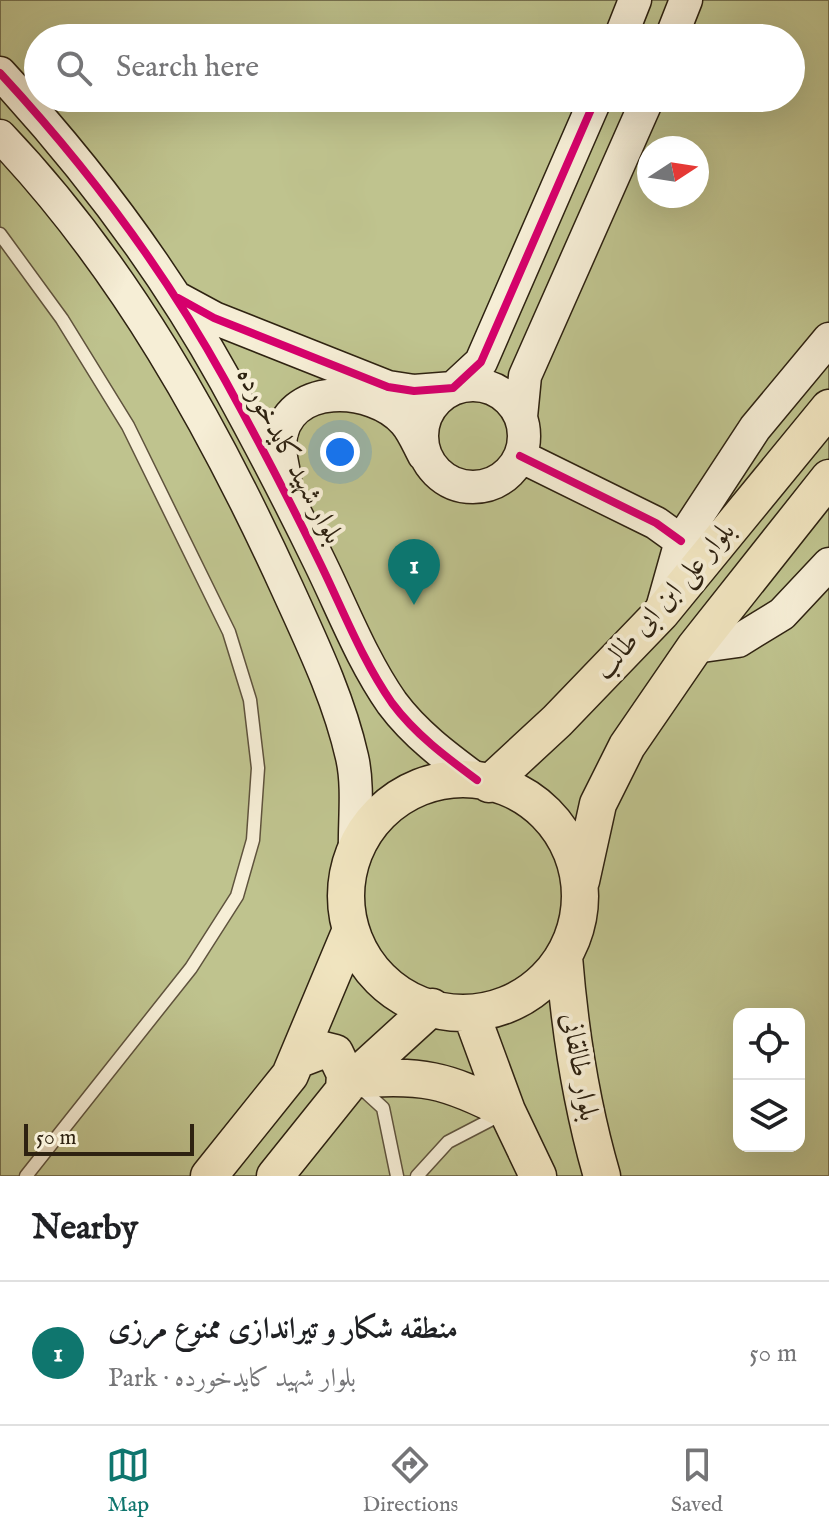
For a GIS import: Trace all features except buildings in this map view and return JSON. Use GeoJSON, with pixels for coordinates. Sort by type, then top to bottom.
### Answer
{"type":"FeatureCollection","features":[{"type":"Feature","properties":{"kind":"main road","name":"بلوار علی ابن ابی طالب"},"geometry":{"type":"LineString","coordinates":[[483,782],[557,721],[661,613],[829,408]]}},
{"type":"Feature","properties":{"kind":"main road","name":"بلوار علی ابن ابی طالب"},"geometry":{"type":"LineString","coordinates":[[580,883],[598,804],[627,746],[695,647],[829,478]]}},
{"type":"Feature","properties":{"kind":"main road"},"geometry":{"type":"LineString","coordinates":[[438,780],[483,782],[514,790],[546,814],[569,844],[580,883],[580,920],[564,957],[537,985],[507,1006],[472,1016],[432,1007],[396,993],[366,966],[350,932],[345,891],[355,854],[374,820],[404,796],[438,780]]}},
{"type":"Feature","properties":{"kind":"main road"},"geometry":{"type":"LineString","coordinates":[[209,1176],[290,1075],[350,932]]}},
{"type":"Feature","properties":{"kind":"main road","name":"بلوار طالقانی"},"geometry":{"type":"LineString","coordinates":[[564,957],[570,1027],[585,1117],[602,1176]]}},
{"type":"Feature","properties":{"kind":"main road"},"geometry":{"type":"LineString","coordinates":[[275,1176],[348,1085],[432,1007]]}},
{"type":"Feature","properties":{"kind":"main road"},"geometry":{"type":"LineString","coordinates":[[472,1016],[507,1111],[538,1176]]}},
{"type":"Feature","properties":{"kind":"main road"},"geometry":{"type":"LineString","coordinates":[[297,1060],[323,1050],[335,1053],[342,1062],[348,1085]]}},
{"type":"Feature","properties":{"kind":"main road"},"geometry":{"type":"LineString","coordinates":[[348,1085],[406,1075],[459,1086],[507,1111]]}},
{"type":"Feature","properties":{"kind":"street"},"geometry":{"type":"LineString","coordinates":[[626,24],[635,0]]}},
{"type":"Feature","properties":{"kind":"street"},"geometry":{"type":"LineString","coordinates":[[677,24],[686,0]]}},
{"type":"Feature","properties":{"kind":"street","name":"بلوار شهید کایدخورده"},"geometry":{"type":"LineString","coordinates":[[0,73],[24,99]]}},
{"type":"Feature","properties":{"kind":"street","name":"بلوار شهید کایدخورده"},"geometry":{"type":"LineString","coordinates":[[36,112],[65,144],[151,258],[223,377],[288,495],[365,655],[393,703],[427,742],[483,782]]}},
{"type":"Feature","properties":{"kind":"street"},"geometry":{"type":"LineString","coordinates":[[425,455],[421,435],[425,416],[437,399],[481,362],[590,112]]}},
{"type":"Feature","properties":{"kind":"street"},"geometry":{"type":"LineString","coordinates":[[288,495],[280,443],[286,421],[309,401],[336,393],[366,398],[404,421],[436,472],[452,483],[472,488],[492,484],[509,473],[520,456],[524,437],[521,417],[525,376],[642,112]]}},
{"type":"Feature","properties":{"kind":"street","name":"بلوار شهید کایدخورده"},"geometry":{"type":"LineString","coordinates":[[0,136],[30,167],[121,286],[189,393],[251,509],[324,671],[353,759],[355,854]]}},
{"type":"Feature","properties":{"kind":"street"},"geometry":{"type":"LineString","coordinates":[[174,296],[214,318],[388,387],[414,391],[473,384],[493,388],[510,400],[521,417]]}},
{"type":"Feature","properties":{"kind":"street"},"geometry":{"type":"LineString","coordinates":[[661,613],[681,541],[755,428],[829,339]]}},
{"type":"Feature","properties":{"kind":"street"},"geometry":{"type":"LineString","coordinates":[[520,456],[656,523],[681,541]]}},
{"type":"Feature","properties":{"kind":"street"},"geometry":{"type":"LineString","coordinates":[[695,647],[738,641],[749,635],[782,614],[829,564]]}},
{"type":"Feature","properties":{"kind":"lane"},"geometry":{"type":"LineString","coordinates":[[0,234],[62,319],[128,426],[229,632],[250,700],[258,768],[253,840],[237,896],[191,968],[26,1176]]}},
{"type":"Feature","properties":{"kind":"lane"},"geometry":{"type":"LineString","coordinates":[[348,1085],[383,1108],[397,1176]]}},
{"type":"Feature","properties":{"kind":"lane"},"geometry":{"type":"LineString","coordinates":[[417,1176],[448,1142],[507,1111]]}},
{"type":"Feature","properties":{"kind":"green space"},"geometry":{"type":"Polygon","coordinates":[[[0,0],[829,0],[829,1176],[0,1176],[0,0]]]}},
{"type":"Feature","properties":{"kind":"cycle path"},"geometry":{"type":"LineString","coordinates":[[0,73],[24,100]]}},
{"type":"Feature","properties":{"kind":"cycle path"},"geometry":{"type":"LineString","coordinates":[[35,112],[93,182],[150,258],[201,339],[250,425],[381,687],[421,735],[477,780]]}},
{"type":"Feature","properties":{"kind":"cycle path"},"geometry":{"type":"LineString","coordinates":[[178,298],[214,318],[388,387],[414,391],[453,388],[481,362],[590,112]]}},
{"type":"Feature","properties":{"kind":"cycle path"},"geometry":{"type":"LineString","coordinates":[[520,456],[656,523],[681,541]]}},
{"type":"Feature","properties":{"kind":"place","name":"منطقه شکار و تیراندازی ممنوع مرزی"},"geometry":{"type":"Point","coordinates":[414,605]}}]}
